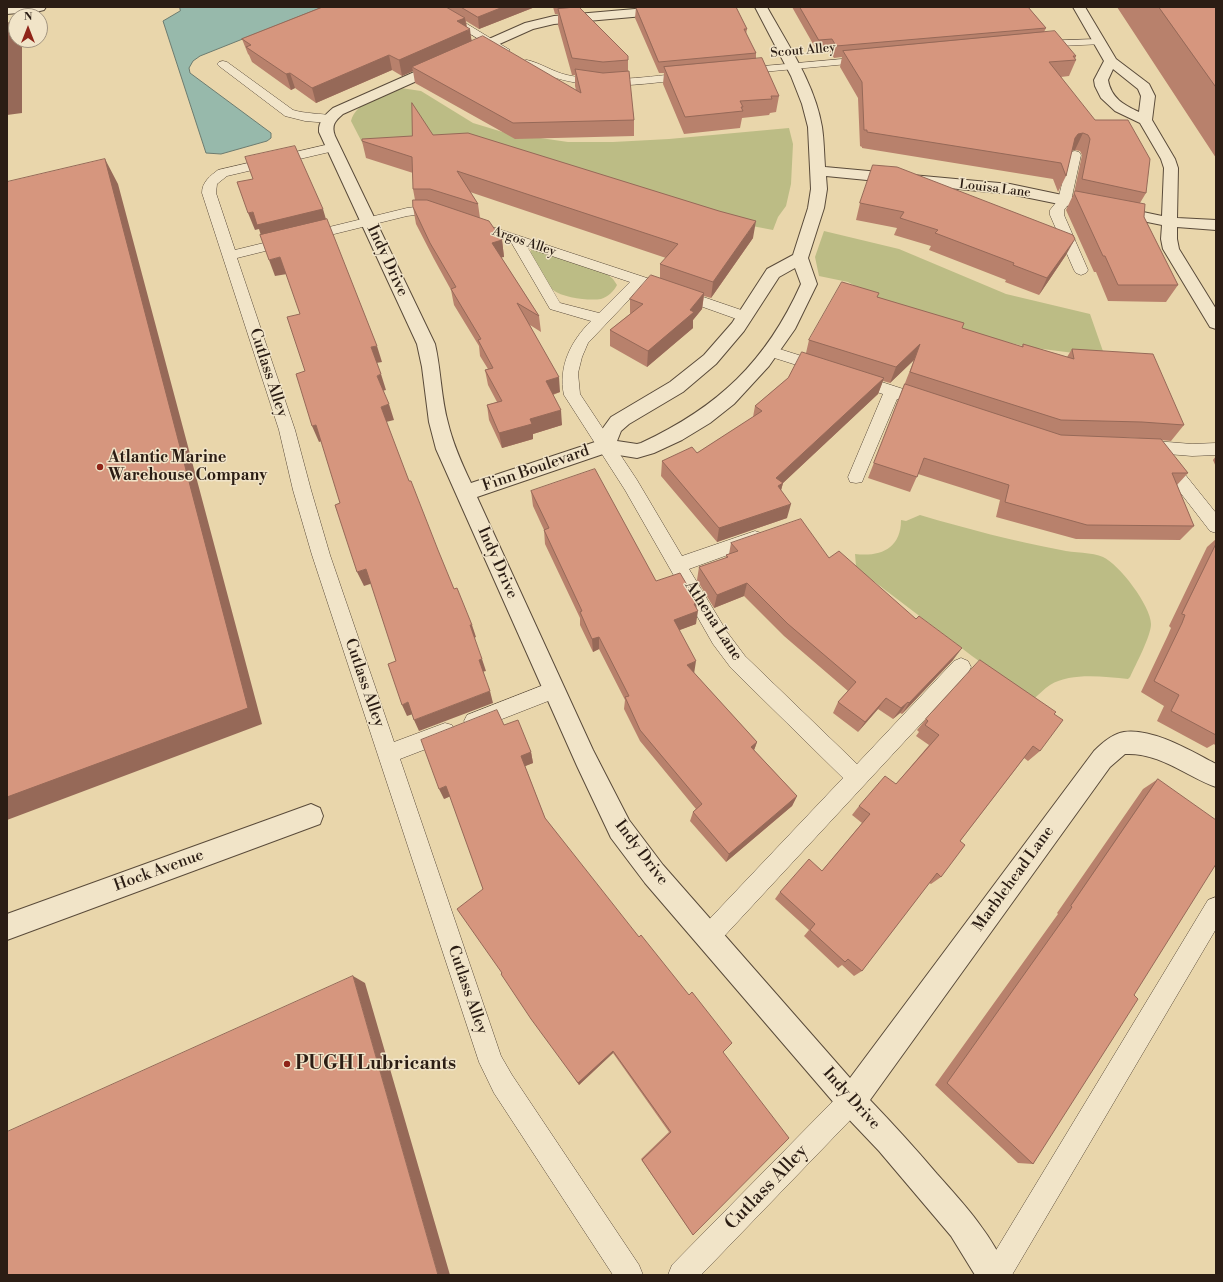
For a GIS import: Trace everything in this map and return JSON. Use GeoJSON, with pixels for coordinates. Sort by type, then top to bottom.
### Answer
{"type":"FeatureCollection","features":[{"type":"Feature","properties":{"kind":"street"},"geometry":{"type":"LineString","coordinates":[[7,10],[40,7]]}},
{"type":"Feature","properties":{"kind":"street"},"geometry":{"type":"LineString","coordinates":[[329,119],[338,111],[352,104],[529,26],[554,20],[700,7]]}},
{"type":"Feature","properties":{"kind":"street"},"geometry":{"type":"LineString","coordinates":[[761,7],[804,88],[815,127],[819,189],[816,208],[800,258]]}},
{"type":"Feature","properties":{"kind":"street"},"geometry":{"type":"LineString","coordinates":[[1079,7],[1111,62],[1144,87],[1148,96],[1145,120]]}},
{"type":"Feature","properties":{"kind":"street"},"geometry":{"type":"LineString","coordinates":[[1111,62],[1102,80],[1102,86],[1108,98],[1120,108],[1145,120],[1163,148],[1171,168],[1169,222],[1169,239],[1171,249],[1216,323]]}},
{"type":"Feature","properties":{"kind":"street","name":"Indy Drive"},"geometry":{"type":"LineString","coordinates":[[329,119],[325,128],[326,136],[334,148],[426,344],[431,367],[438,422],[446,449],[584,758],[620,829],[654,874],[851,1101],[889,1141],[962,1225],[993,1275]]}},
{"type":"Feature","properties":{"kind":"street","name":"Louisa Lane"},"geometry":{"type":"LineString","coordinates":[[818,171],[960,190],[1010,189],[1169,222],[1216,225]]}},
{"type":"Feature","properties":{"kind":"street","name":"Finn Boulevard"},"geometry":{"type":"LineString","coordinates":[[466,493],[606,446],[637,451],[647,448],[675,435],[703,418],[728,399],[747,380],[786,329],[809,284],[800,258],[773,273],[746,317],[729,340],[699,370],[654,402],[620,420],[613,428],[606,446]]}},
{"type":"Feature","properties":{"kind":"street","name":"Marblehead Lane"},"geometry":{"type":"LineString","coordinates":[[851,1101],[1102,759],[1112,749],[1124,743],[1138,743],[1157,748],[1216,776]]}},
{"type":"Feature","properties":{"kind":"street","name":"Hock Avenue"},"geometry":{"type":"LineString","coordinates":[[7,927],[311,816]]}},
{"type":"Feature","properties":{"kind":"lane"},"geometry":{"type":"LineString","coordinates":[[432,7],[517,57],[558,78],[603,84],[697,75]]}},
{"type":"Feature","properties":{"kind":"lane"},"geometry":{"type":"LineString","coordinates":[[1023,45],[1056,42],[1100,42]]}},
{"type":"Feature","properties":{"kind":"lane","name":"Scout Alley"},"geometry":{"type":"LineString","coordinates":[[728,72],[872,59]]}},
{"type":"Feature","properties":{"kind":"lane"},"geometry":{"type":"LineString","coordinates":[[223,64],[289,113],[305,117],[329,119]]}},
{"type":"Feature","properties":{"kind":"lane","name":"Cutlass Alley"},"geometry":{"type":"LineString","coordinates":[[334,148],[223,173],[212,181],[208,189],[209,193],[287,430],[302,490],[321,555],[491,1062],[503,1084],[629,1275]]}},
{"type":"Feature","properties":{"kind":"lane"},"geometry":{"type":"LineString","coordinates":[[1075,156],[1064,200],[1057,210],[1058,216],[1081,270]]}},
{"type":"Feature","properties":{"kind":"lane","name":"Argos Alley"},"geometry":{"type":"LineString","coordinates":[[229,256],[406,212],[423,210],[433,211],[746,317]]}},
{"type":"Feature","properties":{"kind":"lane"},"geometry":{"type":"LineString","coordinates":[[1054,237],[1069,242]]}},
{"type":"Feature","properties":{"kind":"lane"},"geometry":{"type":"LineString","coordinates":[[517,240],[555,306],[602,319]]}},
{"type":"Feature","properties":{"kind":"lane","name":"Athena Lane"},"geometry":{"type":"LineString","coordinates":[[640,280],[585,336],[578,346],[570,388],[572,395],[631,484],[720,638],[738,662],[857,778]]}},
{"type":"Feature","properties":{"kind":"lane"},"geometry":{"type":"LineString","coordinates":[[770,351],[943,408]]}},
{"type":"Feature","properties":{"kind":"lane"},"geometry":{"type":"LineString","coordinates":[[856,477],[892,391]]}},
{"type":"Feature","properties":{"kind":"lane"},"geometry":{"type":"LineString","coordinates":[[1130,445],[1192,450],[1216,449]]}},
{"type":"Feature","properties":{"kind":"lane"},"geometry":{"type":"LineString","coordinates":[[1154,447],[1216,526]]}},
{"type":"Feature","properties":{"kind":"lane"},"geometry":{"type":"LineString","coordinates":[[678,565],[768,534]]}},
{"type":"Feature","properties":{"kind":"lane"},"geometry":{"type":"LineString","coordinates":[[709,936],[961,667]]}},
{"type":"Feature","properties":{"kind":"lane"},"geometry":{"type":"LineString","coordinates":[[388,754],[554,690]]}},
{"type":"Feature","properties":{"kind":"lane"},"geometry":{"type":"LineString","coordinates":[[997,1275],[1216,908]]}},
{"type":"Feature","properties":{"kind":"lane","name":"Cutlass Alley"},"geometry":{"type":"LineString","coordinates":[[682,1275],[851,1101]]}},
{"type":"Feature","properties":{"kind":"green space"},"geometry":{"type":"Polygon","coordinates":[[[401,88],[421,91],[473,123],[506,133],[568,142],[613,142],[669,139],[789,128],[793,144],[791,184],[786,206],[778,217],[773,230],[367,152],[351,121],[354,114],[372,100],[401,88]]]}},
{"type":"Feature","properties":{"kind":"green space"},"geometry":{"type":"Polygon","coordinates":[[[824,231],[899,249],[1006,294],[1090,314],[1105,357],[1027,347],[966,332],[895,308],[848,282],[819,276],[815,257],[824,231]]]}},
{"type":"Feature","properties":{"kind":"green space"},"geometry":{"type":"Polygon","coordinates":[[[536,249],[607,274],[617,285],[610,294],[601,299],[590,300],[557,293],[547,283],[530,254],[531,250],[536,249]]]}},
{"type":"Feature","properties":{"kind":"green space"},"geometry":{"type":"Polygon","coordinates":[[[920,515],[1026,543],[1066,551],[1099,555],[1110,561],[1133,586],[1150,616],[1151,624],[1146,643],[1130,677],[1128,679],[1088,676],[1068,678],[1050,685],[1033,700],[972,656],[859,570],[856,566],[855,554],[873,554],[887,549],[897,538],[901,520],[906,521],[920,515]]]}},
{"type":"Feature","properties":{"kind":"shaded area"},"geometry":{"type":"Polygon","coordinates":[[[180,7],[323,7],[200,56],[193,61],[189,68],[190,73],[271,133],[271,138],[267,141],[221,154],[206,153],[163,21],[180,11],[180,7]]]}},
{"type":"Feature","properties":{"kind":"building"},"geometry":{"type":"Polygon","coordinates":[[[323,7],[446,7],[465,18],[457,21],[470,29],[399,60],[389,55],[312,88],[290,73],[286,74],[246,47],[251,45],[242,39],[323,7]]]}},
{"type":"Feature","properties":{"kind":"building"},"geometry":{"type":"Polygon","coordinates":[[[461,7],[503,7],[478,17],[461,7]]]}},
{"type":"Feature","properties":{"kind":"building"},"geometry":{"type":"Polygon","coordinates":[[[579,7],[628,56],[628,60],[603,62],[572,58],[558,9],[579,7]]]}},
{"type":"Feature","properties":{"kind":"building"},"geometry":{"type":"Polygon","coordinates":[[[636,7],[736,7],[747,29],[744,29],[756,53],[659,62],[636,7]]]}},
{"type":"Feature","properties":{"kind":"building"},"geometry":{"type":"Polygon","coordinates":[[[800,7],[1028,7],[1046,28],[836,46],[832,39],[819,40],[800,7]]]}},
{"type":"Feature","properties":{"kind":"building"},"geometry":{"type":"Polygon","coordinates":[[[1159,7],[1216,7],[1216,87],[1159,7]]]}},
{"type":"Feature","properties":{"kind":"building"},"geometry":{"type":"Polygon","coordinates":[[[7,22],[8,22],[8,88],[7,89],[7,22]]]}},
{"type":"Feature","properties":{"kind":"building"},"geometry":{"type":"Polygon","coordinates":[[[1055,31],[1076,56],[1073,56],[1076,60],[1049,62],[1095,120],[1128,120],[1150,159],[1146,193],[1082,179],[1090,139],[1088,135],[1083,133],[1078,134],[1075,138],[1066,176],[1061,163],[867,132],[867,130],[864,130],[862,82],[843,51],[1055,31]]]}},
{"type":"Feature","properties":{"kind":"building"},"geometry":{"type":"Polygon","coordinates":[[[483,36],[581,93],[575,69],[603,73],[629,71],[634,120],[513,123],[412,67],[483,36]]]}},
{"type":"Feature","properties":{"kind":"building"},"geometry":{"type":"Polygon","coordinates":[[[762,58],[779,96],[771,96],[772,99],[740,101],[743,111],[685,117],[664,67],[762,58]]]}},
{"type":"Feature","properties":{"kind":"building"},"geometry":{"type":"Polygon","coordinates":[[[412,103],[433,135],[468,133],[719,211],[756,221],[713,282],[660,264],[678,244],[457,171],[478,204],[430,189],[413,189],[412,157],[362,141],[362,139],[412,136],[412,103]]]}},
{"type":"Feature","properties":{"kind":"building"},"geometry":{"type":"Polygon","coordinates":[[[295,146],[323,209],[257,225],[253,212],[248,213],[237,182],[253,179],[245,157],[295,146]]]}},
{"type":"Feature","properties":{"kind":"building","name":"Atlantic Marine Warehouse Company"},"geometry":{"type":"Polygon","coordinates":[[[105,159],[248,708],[7,797],[7,182],[105,159]]]}},
{"type":"Feature","properties":{"kind":"building"},"geometry":{"type":"Polygon","coordinates":[[[873,165],[897,167],[1073,235],[1075,239],[1047,278],[1013,265],[1014,263],[935,233],[938,230],[900,218],[904,212],[860,203],[873,165]]]}},
{"type":"Feature","properties":{"kind":"building"},"geometry":{"type":"Polygon","coordinates":[[[1076,191],[1145,204],[1144,217],[1178,285],[1118,285],[1074,193],[1076,191]]]}},
{"type":"Feature","properties":{"kind":"building"},"geometry":{"type":"Polygon","coordinates":[[[413,200],[427,200],[489,221],[502,240],[492,243],[539,316],[517,303],[559,377],[546,381],[561,410],[530,419],[532,424],[499,433],[487,405],[502,401],[485,370],[493,368],[478,340],[481,339],[451,289],[456,287],[430,243],[413,207],[413,200]]]}},
{"type":"Feature","properties":{"kind":"building"},"geometry":{"type":"Polygon","coordinates":[[[327,219],[377,346],[371,347],[381,374],[377,376],[389,404],[381,407],[409,481],[411,481],[454,589],[457,588],[472,625],[470,625],[482,659],[479,660],[490,691],[414,720],[408,702],[402,705],[388,664],[396,661],[366,569],[357,572],[335,505],[340,503],[316,425],[312,426],[296,374],[305,371],[287,317],[300,314],[280,257],[269,260],[260,235],[327,219]]]}},
{"type":"Feature","properties":{"kind":"building"},"geometry":{"type":"Polygon","coordinates":[[[651,275],[704,293],[690,310],[694,312],[648,351],[610,330],[643,304],[630,299],[651,275]]]}},
{"type":"Feature","properties":{"kind":"building"},"geometry":{"type":"Polygon","coordinates":[[[842,282],[879,293],[877,297],[964,323],[962,328],[1023,347],[1023,344],[1074,359],[1072,349],[1153,354],[1184,425],[1142,422],[1061,420],[910,372],[920,344],[896,367],[809,340],[842,282]]]}},
{"type":"Feature","properties":{"kind":"building"},"geometry":{"type":"Polygon","coordinates":[[[802,352],[884,378],[776,478],[783,483],[778,486],[791,504],[719,528],[662,461],[692,447],[697,453],[762,411],[755,406],[788,378],[802,352]]]}},
{"type":"Feature","properties":{"kind":"building"},"geometry":{"type":"Polygon","coordinates":[[[905,384],[1061,435],[1161,439],[1188,473],[1172,473],[1194,526],[1087,525],[1005,502],[1009,485],[924,458],[917,477],[874,463],[905,384]]]}},
{"type":"Feature","properties":{"kind":"building"},"geometry":{"type":"Polygon","coordinates":[[[595,469],[656,581],[680,573],[697,602],[694,604],[698,611],[674,620],[696,661],[687,665],[757,742],[751,747],[797,796],[729,854],[693,812],[702,804],[640,730],[625,697],[629,696],[599,637],[592,639],[580,612],[582,611],[544,530],[549,528],[531,491],[595,469]]]}},
{"type":"Feature","properties":{"kind":"building"},"geometry":{"type":"Polygon","coordinates":[[[801,519],[829,558],[839,551],[916,619],[919,616],[962,648],[909,703],[908,702],[901,708],[886,698],[865,722],[838,702],[856,682],[788,624],[747,583],[717,595],[699,567],[728,557],[726,555],[738,551],[731,543],[801,519]]]}},
{"type":"Feature","properties":{"kind":"building"},"geometry":{"type":"Polygon","coordinates":[[[1216,544],[1216,735],[1171,711],[1179,695],[1154,681],[1182,623],[1185,615],[1182,614],[1216,544]]]}},
{"type":"Feature","properties":{"kind":"building"},"geometry":{"type":"Polygon","coordinates":[[[980,660],[1056,712],[1054,714],[1063,720],[1040,751],[1033,746],[960,841],[965,845],[941,877],[937,873],[862,971],[848,959],[845,962],[810,930],[815,924],[780,892],[809,859],[822,871],[870,814],[859,806],[885,776],[896,784],[939,735],[925,725],[928,721],[926,719],[980,660]]]}},
{"type":"Feature","properties":{"kind":"building"},"geometry":{"type":"Polygon","coordinates":[[[497,710],[504,725],[518,720],[531,752],[521,756],[545,818],[639,937],[641,935],[689,995],[692,992],[732,1043],[723,1052],[789,1138],[693,1235],[642,1160],[671,1132],[613,1051],[578,1083],[531,1019],[501,974],[502,973],[457,909],[483,889],[446,786],[439,789],[421,740],[497,710]]]}},
{"type":"Feature","properties":{"kind":"building"},"geometry":{"type":"Polygon","coordinates":[[[1158,779],[1216,820],[1216,864],[1134,995],[1138,999],[1033,1164],[947,1083],[1072,907],[1071,906],[1158,779]]]}},
{"type":"Feature","properties":{"kind":"building","name":"PUGH Lubricants"},"geometry":{"type":"Polygon","coordinates":[[[353,976],[438,1275],[7,1275],[7,1132],[353,976]]]}},
{"type":"Feature","properties":{"kind":"place","name":"Atlantic Marine Warehouse Company"},"geometry":{"type":"Point","coordinates":[100,467]}},
{"type":"Feature","properties":{"kind":"place","name":"PUGH Lubricants"},"geometry":{"type":"Point","coordinates":[287,1064]}}]}
